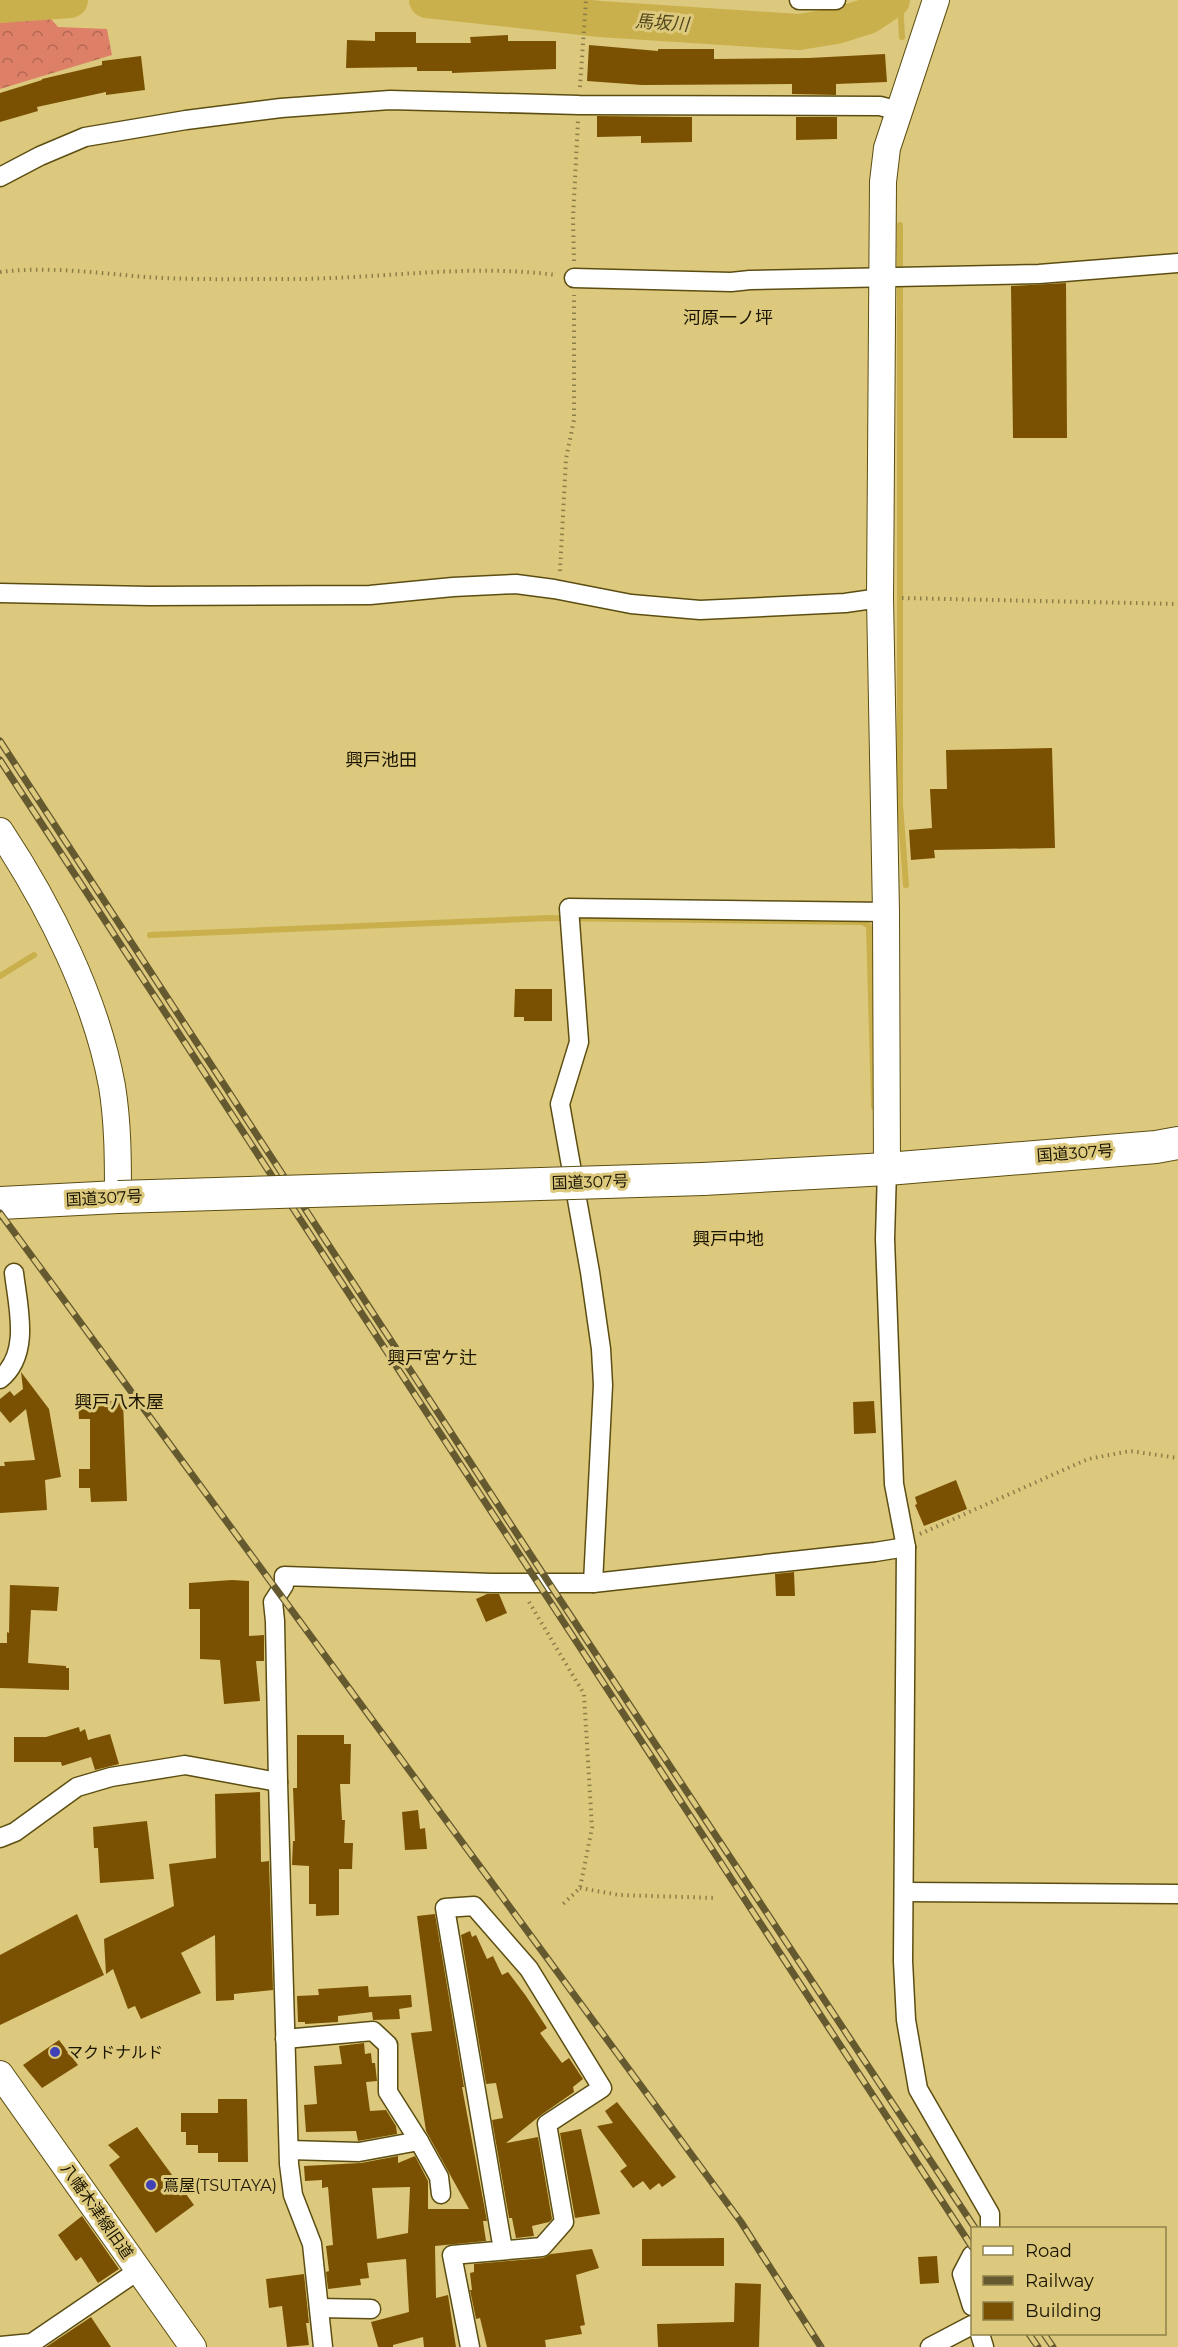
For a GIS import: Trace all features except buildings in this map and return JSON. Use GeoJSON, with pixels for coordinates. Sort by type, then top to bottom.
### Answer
{"type":"FeatureCollection","features":[{"type":"Feature","properties":{"kind":"highway","name":"国道307号"},"geometry":{"type":"LineString","coordinates":[[0,1203],[118,1197],[703,1179],[887,1169],[1156,1147],[1178,1143]]}},
{"type":"Feature","properties":{"kind":"street"},"geometry":{"type":"LineString","coordinates":[[799,0],[836,0]]}},
{"type":"Feature","properties":{"kind":"street"},"geometry":{"type":"LineString","coordinates":[[936,0],[887,148],[883,182],[880,598],[886,912],[885,1239],[894,1484],[905,1542],[903,1961],[906,2020],[918,2089],[990,2214],[990,2227]]}},
{"type":"Feature","properties":{"kind":"street"},"geometry":{"type":"LineString","coordinates":[[0,177],[40,156],[85,137],[257,111],[390,100],[579,105],[880,105],[899,111]]}},
{"type":"Feature","properties":{"kind":"street"},"geometry":{"type":"LineString","coordinates":[[574,278],[731,282],[881,275],[1039,274],[1178,263]]}},
{"type":"Feature","properties":{"kind":"street"},"geometry":{"type":"LineString","coordinates":[[0,593],[149,596],[370,595],[453,587],[516,585],[554,589],[631,604],[700,610],[845,603],[880,598]]}},
{"type":"Feature","properties":{"kind":"street"},"geometry":{"type":"LineString","coordinates":[[0,831],[49,911],[70,958],[101,1043],[112,1086],[118,1147],[118,1197]]}},
{"type":"Feature","properties":{"kind":"street"},"geometry":{"type":"LineString","coordinates":[[593,1583],[603,1385],[601,1349],[590,1272],[560,1104],[579,1042],[569,908],[886,912]]}},
{"type":"Feature","properties":{"kind":"street"},"geometry":{"type":"LineString","coordinates":[[0,1379],[10,1371],[21,1336],[14,1273]]}},
{"type":"Feature","properties":{"kind":"street"},"geometry":{"type":"LineString","coordinates":[[323,2347],[312,2244],[294,2195],[289,2150],[273,1602],[284,1585],[284,1576],[593,1583],[876,1552],[905,1542]]}},
{"type":"Feature","properties":{"kind":"street"},"geometry":{"type":"LineString","coordinates":[[0,1838],[15,1832],[77,1787],[111,1777],[185,1765],[278,1782]]}},
{"type":"Feature","properties":{"kind":"street"},"geometry":{"type":"LineString","coordinates":[[904,1892],[1178,1894]]}},
{"type":"Feature","properties":{"kind":"street"},"geometry":{"type":"LineString","coordinates":[[470,2347],[452,2255],[542,2247],[564,2222],[547,2124],[602,2088],[529,1969],[474,1906],[446,1908],[503,2250]]}},
{"type":"Feature","properties":{"kind":"street"},"geometry":{"type":"LineString","coordinates":[[285,2039],[374,2031],[388,2045],[387,2092],[439,2176],[441,2194]]}},
{"type":"Feature","properties":{"kind":"street","name":"八幡木津線旧道"},"geometry":{"type":"LineString","coordinates":[[0,2074],[193,2347]]}},
{"type":"Feature","properties":{"kind":"street"},"geometry":{"type":"LineString","coordinates":[[289,2150],[359,2152],[419,2141]]}},
{"type":"Feature","properties":{"kind":"street"},"geometry":{"type":"LineString","coordinates":[[971,2257],[962,2274],[971,2303]]}},
{"type":"Feature","properties":{"kind":"street"},"geometry":{"type":"LineString","coordinates":[[0,2346],[32,2343],[139,2271]]}},
{"type":"Feature","properties":{"kind":"street"},"geometry":{"type":"LineString","coordinates":[[319,2308],[371,2309]]}},
{"type":"Feature","properties":{"kind":"street"},"geometry":{"type":"LineString","coordinates":[[930,2347],[971,2326]]}},
{"type":"Feature","properties":{"kind":"path"},"geometry":{"type":"LineString","coordinates":[[554,589],[559,579],[566,459],[574,420],[573,218],[586,0]]}},
{"type":"Feature","properties":{"kind":"path"},"geometry":{"type":"LineString","coordinates":[[0,272],[30,268],[183,279],[318,280],[446,271],[518,270],[574,278]]}},
{"type":"Feature","properties":{"kind":"path"},"geometry":{"type":"LineString","coordinates":[[880,598],[1178,604]]}},
{"type":"Feature","properties":{"kind":"path"},"geometry":{"type":"LineString","coordinates":[[905,1542],[1088,1459],[1130,1451],[1178,1458]]}},
{"type":"Feature","properties":{"kind":"path"},"geometry":{"type":"LineString","coordinates":[[518,1583],[585,1694],[592,1828],[580,1888],[563,1904]]}},
{"type":"Feature","properties":{"kind":"path"},"geometry":{"type":"LineString","coordinates":[[580,1888],[620,1895],[716,1898]]}},
{"type":"Feature","properties":{"kind":"green space"},"geometry":{"type":"Polygon","coordinates":[[[0,0],[60,0],[44,11],[58,27],[107,29],[112,55],[0,89],[0,0]]]}},
{"type":"Feature","properties":{"kind":"waterway","name":"馬坂川"},"geometry":{"type":"LineString","coordinates":[[0,5],[70,0]]}},
{"type":"Feature","properties":{"kind":"waterway","name":"馬坂川"},"geometry":{"type":"LineString","coordinates":[[427,0],[600,19],[799,32],[836,26],[868,16],[892,0]]}},
{"type":"Feature","properties":{"kind":"waterway"},"geometry":{"type":"LineString","coordinates":[[900,0],[902,37]]}},
{"type":"Feature","properties":{"kind":"waterway"},"geometry":{"type":"LineString","coordinates":[[900,225],[900,804],[906,885]]}},
{"type":"Feature","properties":{"kind":"waterway"},"geometry":{"type":"LineString","coordinates":[[150,935],[549,918],[862,922],[869,926],[874,1107]]}},
{"type":"Feature","properties":{"kind":"waterway"},"geometry":{"type":"LineString","coordinates":[[0,976],[34,955]]}},
{"type":"Feature","properties":{"kind":"railway"},"geometry":{"type":"LineString","coordinates":[[0,741],[549,1583],[974,2227]]}},
{"type":"Feature","properties":{"kind":"railway"},"geometry":{"type":"LineString","coordinates":[[0,760],[971,2245]]}},
{"type":"Feature","properties":{"kind":"railway"},"geometry":{"type":"LineString","coordinates":[[0,1213],[741,2222],[821,2347]]}},
{"type":"Feature","properties":{"kind":"railway"},"geometry":{"type":"LineString","coordinates":[[1030,2335],[1038,2347]]}},
{"type":"Feature","properties":{"kind":"railway"},"geometry":{"type":"LineString","coordinates":[[1045,2335],[1053,2347]]}},
{"type":"Feature","properties":{"kind":"place","name":"マクドナルド"},"geometry":{"type":"Point","coordinates":[55,2052]}},
{"type":"Feature","properties":{"kind":"place","name":"蔦屋(TSUTAYA)"},"geometry":{"type":"Point","coordinates":[151,2185]}},
{"type":"Feature","properties":{"kind":"district","name":"河原一ノ坪"},"geometry":{"type":"Point","coordinates":[728,318]}},
{"type":"Feature","properties":{"kind":"district","name":"興戸池田"},"geometry":{"type":"Point","coordinates":[381,760]}},
{"type":"Feature","properties":{"kind":"district","name":"興戸中地"},"geometry":{"type":"Point","coordinates":[728,1239]}},
{"type":"Feature","properties":{"kind":"district","name":"興戸宮ケ辻"},"geometry":{"type":"Point","coordinates":[432,1358]}},
{"type":"Feature","properties":{"kind":"district","name":"興戸八木屋"},"geometry":{"type":"Point","coordinates":[119,1402]}}]}
